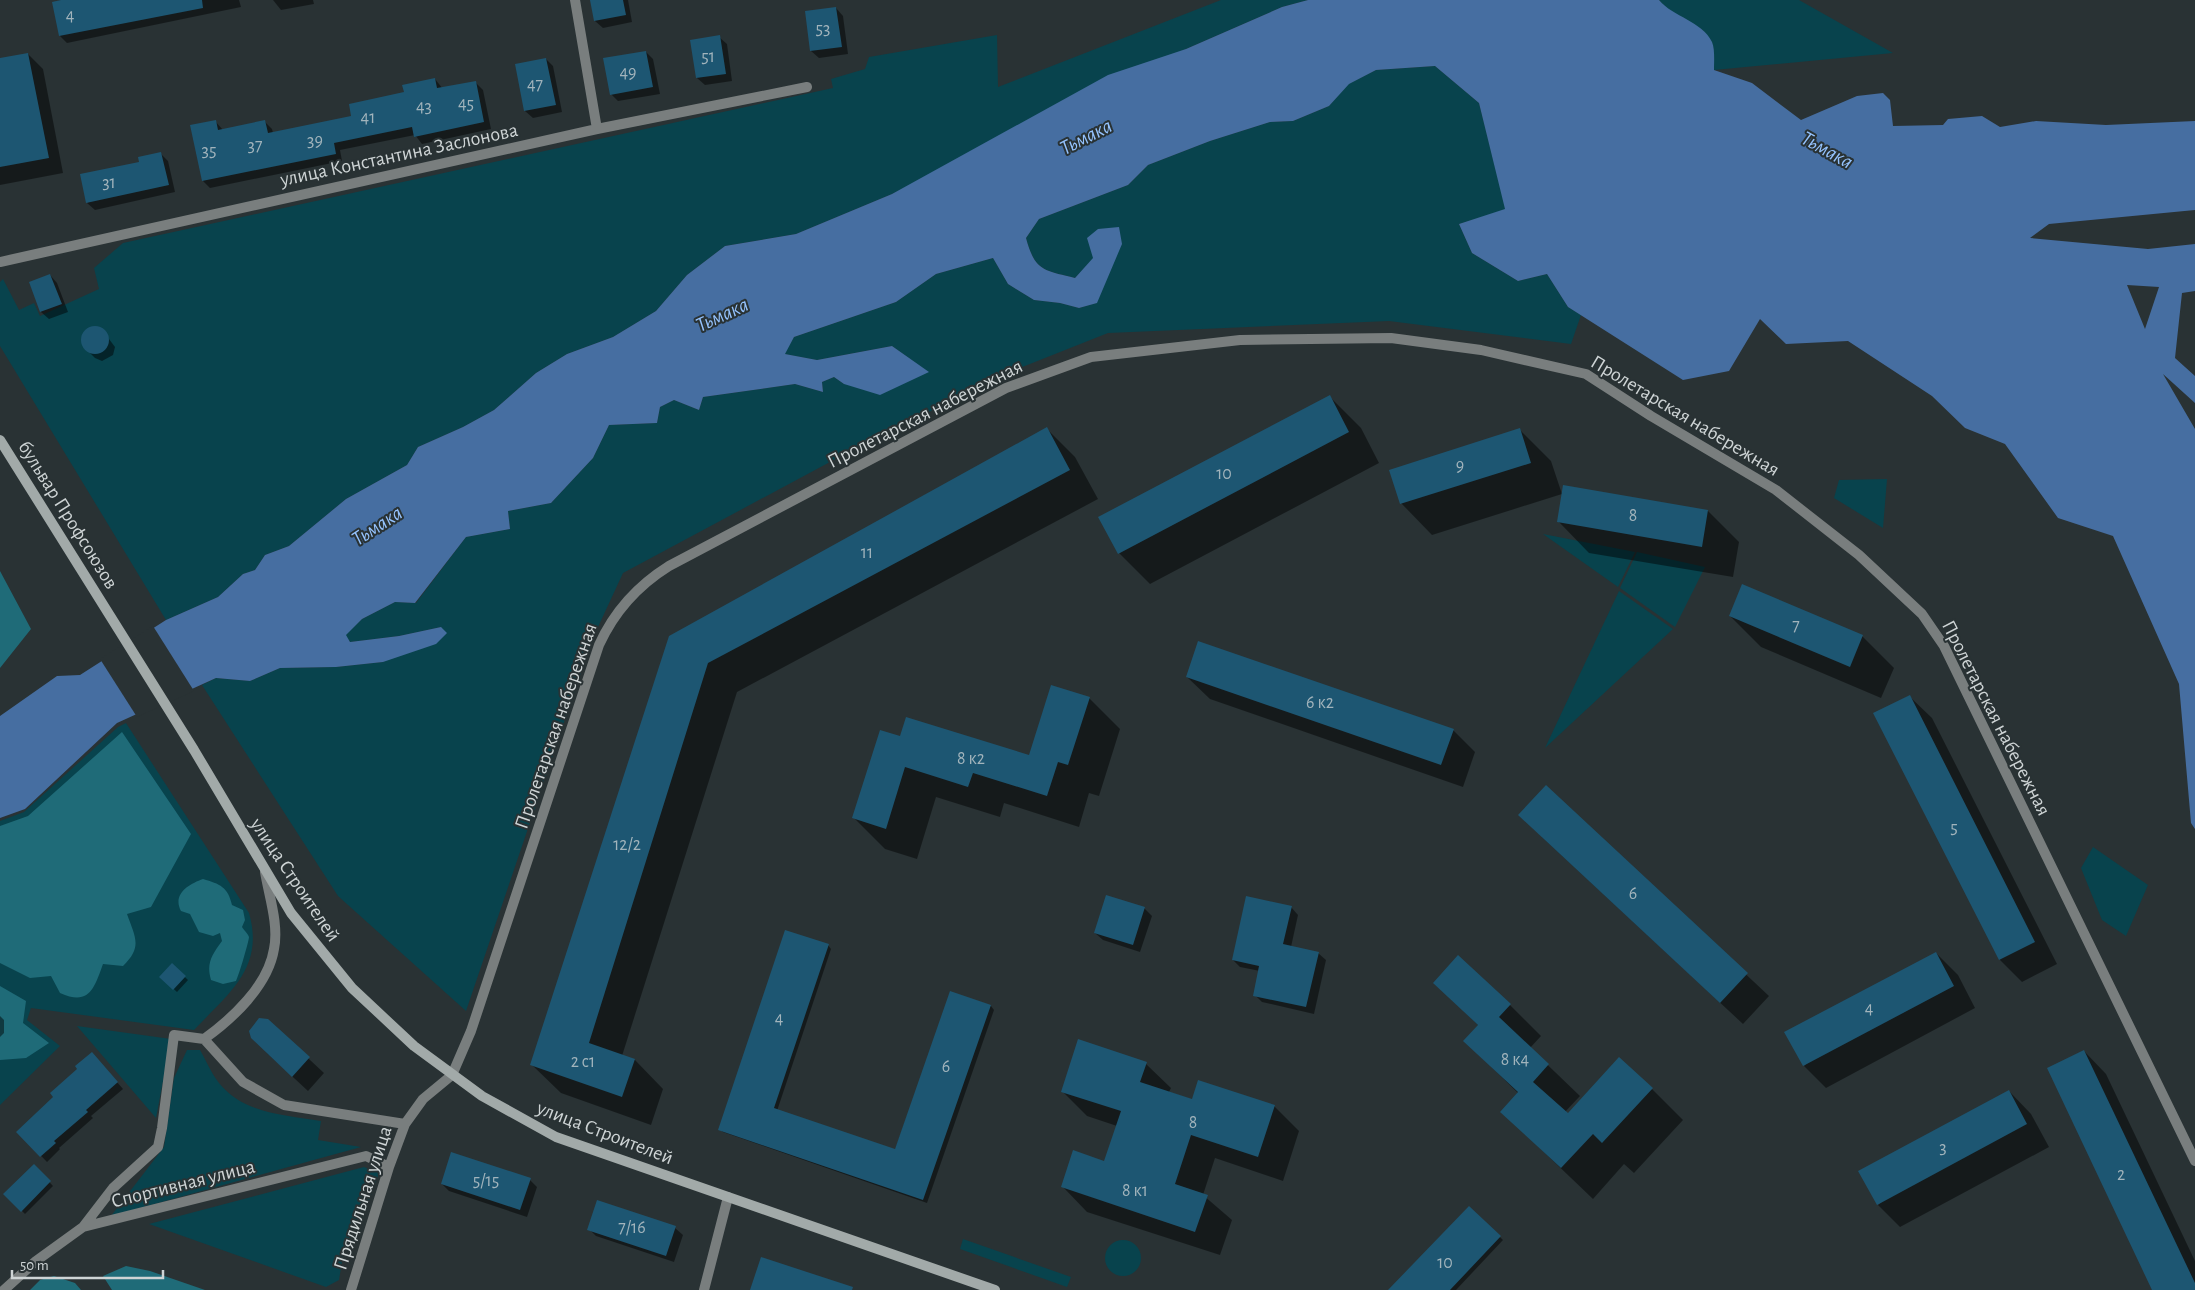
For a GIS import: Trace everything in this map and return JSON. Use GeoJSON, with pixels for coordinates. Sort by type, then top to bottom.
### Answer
{"type":"FeatureCollection","features":[{"type":"Feature","properties":{"kind":"main road","name":"бульвар Профсоюзов"},"geometry":{"type":"LineString","coordinates":[[0,440],[106,608]]}},
{"type":"Feature","properties":{"kind":"main road","name":"улица Строителей"},"geometry":{"type":"LineString","coordinates":[[106,608],[194,750],[265,872],[298,923],[352,988],[386,1022],[452,1075],[506,1111],[556,1137],[995,1290]]}},
{"type":"Feature","properties":{"kind":"street"},"geometry":{"type":"LineString","coordinates":[[574,0],[597,129]]}},
{"type":"Feature","properties":{"kind":"street","name":"улица Константина Заслонова"},"geometry":{"type":"LineString","coordinates":[[0,262],[597,129],[807,88]]}},
{"type":"Feature","properties":{"kind":"street","name":"Пролетарская набережная"},"geometry":{"type":"LineString","coordinates":[[452,1075],[476,1019],[599,645],[621,608],[651,578],[678,561],[1006,388],[1091,357],[1240,340],[1391,338],[1481,350],[1586,374],[1650,416],[1776,490],[1859,554],[1922,614],[1944,646],[2195,1160]]}},
{"type":"Feature","properties":{"kind":"street"},"geometry":{"type":"LineString","coordinates":[[204,1039],[220,1027],[253,992],[270,966],[275,948],[273,918],[265,872]]}},
{"type":"Feature","properties":{"kind":"street"},"geometry":{"type":"LineString","coordinates":[[83,1227],[113,1188],[158,1147],[174,1035],[204,1039],[243,1082],[284,1105],[405,1124]]}},
{"type":"Feature","properties":{"kind":"street","name":"Прядильная улица"},"geometry":{"type":"LineString","coordinates":[[351,1290],[389,1167],[405,1124],[423,1099],[452,1075]]}},
{"type":"Feature","properties":{"kind":"street","name":"Спортивная улица"},"geometry":{"type":"LineString","coordinates":[[4,1290],[36,1261],[83,1227],[366,1156],[389,1167]]}},
{"type":"Feature","properties":{"kind":"street"},"geometry":{"type":"LineString","coordinates":[[704,1290],[728,1197]]}},
{"type":"Feature","properties":{"kind":"shaded area"},"geometry":{"type":"Polygon","coordinates":[[[1221,0],[1308,0],[1282,7],[1186,49],[892,194],[796,234],[725,246],[687,275],[656,311],[613,337],[567,354],[536,373],[494,410],[463,427],[418,447],[407,465],[346,499],[289,546],[265,555],[255,570],[243,574],[218,597],[166,620],[0,346],[0,282],[3,279],[19,310],[34,303],[40,316],[99,289],[94,268],[123,243],[833,88],[831,79],[865,69],[869,57],[997,35],[998,87],[1221,0]]]}},
{"type":"Feature","properties":{"kind":"shaded area"},"geometry":{"type":"Polygon","coordinates":[[[1659,0],[1799,0],[1893,53],[1714,70],[1659,0]]]}},
{"type":"Feature","properties":{"kind":"shaded area"},"geometry":{"type":"Polygon","coordinates":[[[1435,66],[1479,103],[1506,210],[1459,224],[1472,253],[1518,281],[1547,274],[1568,307],[1581,315],[1571,344],[1389,321],[1108,333],[1007,373],[843,455],[623,573],[592,640],[466,1011],[338,896],[202,685],[216,678],[250,681],[280,668],[336,667],[383,662],[441,627],[399,636],[350,642],[345,635],[362,619],[395,602],[416,603],[466,537],[510,529],[508,511],[551,503],[593,458],[609,425],[657,423],[660,407],[674,400],[699,410],[703,397],[795,384],[823,392],[822,382],[834,377],[844,384],[928,372],[892,346],[817,360],[784,354],[794,337],[896,302],[936,274],[993,258],[1008,284],[1034,300],[1060,303],[1079,308],[1096,303],[1102,286],[1094,258],[1075,278],[1048,271],[1037,263],[1029,249],[1026,238],[1039,219],[1128,185],[1148,165],[1210,141],[1270,122],[1293,121],[1329,106],[1348,84],[1376,70],[1435,66]]]}},
{"type":"Feature","properties":{"kind":"shaded area"},"geometry":{"type":"Polygon","coordinates":[[[1887,479],[1883,528],[1834,498],[1839,480],[1887,479]]]}},
{"type":"Feature","properties":{"kind":"shaded area"},"geometry":{"type":"Polygon","coordinates":[[[1543,534],[1635,552],[1618,587],[1543,534]]]}},
{"type":"Feature","properties":{"kind":"shaded area"},"geometry":{"type":"Polygon","coordinates":[[[1637,552],[1705,567],[1675,627],[1620,588],[1637,552]]]}},
{"type":"Feature","properties":{"kind":"shaded area"},"geometry":{"type":"Polygon","coordinates":[[[0,571],[31,629],[0,668],[0,571]]]}},
{"type":"Feature","properties":{"kind":"shaded area"},"geometry":{"type":"Polygon","coordinates":[[[1619,591],[1673,629],[1545,748],[1619,591]]]}},
{"type":"Feature","properties":{"kind":"shaded area"},"geometry":{"type":"Polygon","coordinates":[[[126,723],[249,913],[253,932],[252,949],[248,965],[231,992],[194,1030],[31,1008],[27,1020],[60,1046],[0,1105],[0,821],[24,812],[118,727],[126,723]]]}},
{"type":"Feature","properties":{"kind":"shaded area"},"geometry":{"type":"Polygon","coordinates":[[[122,732],[191,834],[151,907],[127,914],[136,942],[129,959],[123,966],[103,964],[97,981],[89,993],[84,996],[70,997],[60,993],[51,976],[30,978],[0,963],[0,826],[28,816],[122,732]]]}},
{"type":"Feature","properties":{"kind":"shaded area"},"geometry":{"type":"Polygon","coordinates":[[[2093,847],[2148,885],[2126,936],[2102,920],[2081,868],[2093,847]]]}},
{"type":"Feature","properties":{"kind":"shaded area"},"geometry":{"type":"Polygon","coordinates":[[[203,879],[226,890],[232,905],[243,910],[245,920],[242,927],[249,937],[236,981],[223,984],[211,980],[209,969],[213,955],[222,941],[220,933],[213,936],[199,932],[190,914],[181,911],[179,905],[180,895],[183,891],[203,879]]]}},
{"type":"Feature","properties":{"kind":"shaded area"},"geometry":{"type":"Polygon","coordinates":[[[0,986],[26,1001],[23,1023],[49,1043],[26,1058],[0,1060],[0,986]]]}},
{"type":"Feature","properties":{"kind":"shaded area"},"geometry":{"type":"Polygon","coordinates":[[[77,1026],[171,1039],[156,1118],[77,1026]]]}},
{"type":"Feature","properties":{"kind":"shaded area"},"geometry":{"type":"Polygon","coordinates":[[[187,1050],[200,1050],[219,1083],[240,1101],[279,1115],[321,1121],[318,1140],[361,1147],[111,1216],[164,1147],[174,1078],[187,1050]]]}},
{"type":"Feature","properties":{"kind":"shaded area"},"geometry":{"type":"Polygon","coordinates":[[[364,1167],[379,1173],[362,1221],[345,1243],[339,1280],[326,1287],[149,1224],[364,1167]]]}},
{"type":"Feature","properties":{"kind":"shaded area"},"geometry":{"type":"Polygon","coordinates":[[[963,1239],[1071,1277],[1067,1287],[960,1249],[963,1239]]]}},
{"type":"Feature","properties":{"kind":"shaded area"},"geometry":{"type":"Polygon","coordinates":[[[1123,1240],[1136,1245],[1141,1258],[1136,1271],[1123,1276],[1110,1271],[1105,1258],[1110,1245],[1123,1240]]]}},
{"type":"Feature","properties":{"kind":"shaded area"},"geometry":{"type":"Polygon","coordinates":[[[126,1266],[150,1271],[205,1290],[112,1290],[103,1276],[126,1266]]]}},
{"type":"Feature","properties":{"kind":"shaded area"},"geometry":{"type":"Polygon","coordinates":[[[54,1276],[75,1283],[81,1290],[30,1290],[40,1280],[54,1276]]]}},
{"type":"Feature","properties":{"kind":"water","name":"Тьмака"},"geometry":{"type":"Polygon","coordinates":[[[1308,0],[1659,0],[1672,11],[1695,24],[1707,35],[1714,48],[1714,70],[1752,83],[1801,120],[1857,96],[1883,93],[1890,100],[1893,126],[1943,125],[1948,119],[1982,116],[2000,127],[2036,121],[2106,125],[2195,121],[2195,210],[2049,224],[2030,238],[2148,249],[2195,244],[2195,291],[2182,293],[2175,358],[2195,376],[2195,403],[2163,374],[2195,429],[2195,829],[2191,823],[2179,684],[2113,536],[2058,518],[2005,444],[1965,428],[1932,396],[1848,341],[1786,344],[1760,319],[1729,371],[1683,380],[1568,307],[1547,274],[1518,281],[1472,253],[1459,224],[1505,209],[1479,103],[1435,66],[1376,70],[1349,84],[1329,106],[1293,121],[1270,122],[1210,141],[1148,165],[1128,185],[1039,219],[1026,238],[1033,257],[1037,263],[1048,271],[1075,278],[1093,258],[1087,238],[1098,229],[1119,227],[1122,244],[1097,303],[1079,308],[1060,303],[1034,300],[1008,284],[993,258],[936,274],[896,302],[794,337],[785,354],[817,360],[892,346],[929,372],[880,395],[844,384],[834,377],[822,382],[823,392],[795,384],[703,397],[699,410],[674,400],[660,407],[657,423],[609,425],[593,458],[551,503],[508,511],[510,529],[466,537],[415,603],[395,602],[362,619],[346,635],[350,642],[399,636],[441,627],[447,633],[436,644],[383,662],[336,667],[280,668],[250,681],[216,678],[117,723],[25,809],[0,818],[0,716],[57,676],[80,675],[166,620],[218,597],[243,574],[255,570],[265,555],[289,546],[346,499],[407,465],[418,447],[463,427],[494,410],[536,373],[567,354],[613,337],[656,311],[687,275],[725,246],[796,234],[892,194],[1108,75],[1186,49],[1282,7],[1308,0]],[[2127,285],[2145,329],[2159,287],[2127,285]]]}},
{"type":"Feature","properties":{"kind":"pier"},"geometry":{"type":"Polygon","coordinates":[[[153,626],[194,691],[137,717],[100,659],[153,626]]]}},
{"type":"Feature","properties":{"kind":"building"},"geometry":{"type":"Polygon","coordinates":[[[61,0],[202,0],[203,8],[59,36],[52,2],[61,0]]]}},
{"type":"Feature","properties":{"kind":"building"},"geometry":{"type":"Polygon","coordinates":[[[590,0],[623,0],[626,15],[594,21],[590,0]]]}},
{"type":"Feature","properties":{"kind":"building"},"geometry":{"type":"Polygon","coordinates":[[[836,7],[842,47],[810,51],[805,11],[836,7]]]}},
{"type":"Feature","properties":{"kind":"building"},"geometry":{"type":"Polygon","coordinates":[[[720,35],[726,74],[696,78],[690,40],[720,35]]]}},
{"type":"Feature","properties":{"kind":"building"},"geometry":{"type":"Polygon","coordinates":[[[646,51],[653,87],[610,95],[603,58],[646,51]]]}},
{"type":"Feature","properties":{"kind":"building"},"geometry":{"type":"Polygon","coordinates":[[[28,53],[49,158],[0,167],[0,58],[28,53]]]}},
{"type":"Feature","properties":{"kind":"building"},"geometry":{"type":"Polygon","coordinates":[[[546,58],[556,105],[524,111],[515,64],[546,58]]]}},
{"type":"Feature","properties":{"kind":"building"},"geometry":{"type":"Polygon","coordinates":[[[435,78],[437,88],[476,81],[484,122],[414,137],[412,127],[334,143],[336,154],[202,181],[190,125],[216,120],[218,130],[265,120],[268,133],[351,116],[349,104],[404,92],[402,85],[435,78]]]}},
{"type":"Feature","properties":{"kind":"building"},"geometry":{"type":"Polygon","coordinates":[[[161,152],[169,185],[86,203],[80,174],[139,162],[138,157],[161,152]]]}},
{"type":"Feature","properties":{"kind":"building"},"geometry":{"type":"Polygon","coordinates":[[[50,274],[62,304],[40,312],[29,282],[50,274]]]}},
{"type":"Feature","properties":{"kind":"building"},"geometry":{"type":"Polygon","coordinates":[[[95,326],[105,330],[109,340],[105,350],[95,354],[85,350],[81,340],[85,330],[95,326]]]}},
{"type":"Feature","properties":{"kind":"building"},"geometry":{"type":"Polygon","coordinates":[[[1330,395],[1349,432],[1118,554],[1098,517],[1330,395]]]}},
{"type":"Feature","properties":{"kind":"building"},"geometry":{"type":"Polygon","coordinates":[[[1047,427],[1070,470],[708,663],[589,1043],[635,1059],[622,1097],[530,1065],[669,636],[1047,427]]]}},
{"type":"Feature","properties":{"kind":"building"},"geometry":{"type":"Polygon","coordinates":[[[1520,428],[1531,463],[1400,504],[1389,470],[1520,428]]]}},
{"type":"Feature","properties":{"kind":"building"},"geometry":{"type":"Polygon","coordinates":[[[1563,485],[1708,510],[1702,547],[1557,522],[1563,485]]]}},
{"type":"Feature","properties":{"kind":"building"},"geometry":{"type":"Polygon","coordinates":[[[1742,584],[1863,635],[1850,667],[1729,616],[1742,584]]]}},
{"type":"Feature","properties":{"kind":"building"},"geometry":{"type":"Polygon","coordinates":[[[1198,641],[1454,729],[1441,765],[1186,677],[1198,641]]]}},
{"type":"Feature","properties":{"kind":"building"},"geometry":{"type":"Polygon","coordinates":[[[1051,685],[1090,697],[1068,765],[1058,762],[1047,796],[973,773],[968,787],[905,767],[886,829],[852,818],[880,730],[900,736],[906,717],[1029,755],[1051,685]]]}},
{"type":"Feature","properties":{"kind":"building"},"geometry":{"type":"Polygon","coordinates":[[[1910,695],[2035,942],[1999,960],[1873,713],[1910,695]]]}},
{"type":"Feature","properties":{"kind":"building"},"geometry":{"type":"Polygon","coordinates":[[[1546,785],[1748,973],[1720,1003],[1518,815],[1546,785]]]}},
{"type":"Feature","properties":{"kind":"building"},"geometry":{"type":"Polygon","coordinates":[[[1106,895],[1145,907],[1133,945],[1094,933],[1106,895]]]}},
{"type":"Feature","properties":{"kind":"building"},"geometry":{"type":"Polygon","coordinates":[[[1246,896],[1292,906],[1283,944],[1319,952],[1306,1007],[1253,996],[1259,966],[1232,960],[1246,896]]]}},
{"type":"Feature","properties":{"kind":"building"},"geometry":{"type":"Polygon","coordinates":[[[785,930],[829,944],[774,1108],[895,1149],[950,991],[991,1005],[923,1200],[718,1130],[785,930]]]}},
{"type":"Feature","properties":{"kind":"building"},"geometry":{"type":"Polygon","coordinates":[[[1936,952],[1954,986],[1803,1066],[1784,1032],[1936,952]]]}},
{"type":"Feature","properties":{"kind":"building"},"geometry":{"type":"Polygon","coordinates":[[[1458,955],[1511,1004],[1499,1017],[1549,1064],[1533,1082],[1568,1113],[1619,1057],[1653,1088],[1602,1143],[1593,1134],[1561,1168],[1500,1112],[1518,1092],[1463,1041],[1478,1025],[1433,983],[1458,955]]]}},
{"type":"Feature","properties":{"kind":"building"},"geometry":{"type":"Polygon","coordinates":[[[172,963],[186,976],[173,990],[159,977],[172,963]]]}},
{"type":"Feature","properties":{"kind":"building"},"geometry":{"type":"Polygon","coordinates":[[[259,1018],[268,1019],[310,1057],[292,1077],[251,1038],[249,1031],[259,1018]]]}},
{"type":"Feature","properties":{"kind":"building"},"geometry":{"type":"Polygon","coordinates":[[[1078,1039],[1147,1062],[1140,1082],[1192,1099],[1198,1080],[1275,1105],[1258,1157],[1191,1135],[1175,1184],[1208,1195],[1195,1232],[1061,1187],[1073,1150],[1104,1161],[1121,1111],[1061,1092],[1078,1039]]]}},
{"type":"Feature","properties":{"kind":"building"},"geometry":{"type":"Polygon","coordinates":[[[2084,1050],[2195,1283],[2195,1290],[2152,1290],[2047,1068],[2084,1050]]]}},
{"type":"Feature","properties":{"kind":"building"},"geometry":{"type":"Polygon","coordinates":[[[92,1052],[118,1082],[86,1110],[88,1112],[54,1141],[56,1143],[40,1157],[16,1132],[53,1097],[50,1093],[77,1069],[75,1066],[92,1052]]]}},
{"type":"Feature","properties":{"kind":"building"},"geometry":{"type":"Polygon","coordinates":[[[2009,1090],[2027,1124],[1877,1205],[1858,1171],[2009,1090]]]}},
{"type":"Feature","properties":{"kind":"building"},"geometry":{"type":"Polygon","coordinates":[[[451,1152],[531,1178],[520,1210],[441,1184],[451,1152]]]}},
{"type":"Feature","properties":{"kind":"building"},"geometry":{"type":"Polygon","coordinates":[[[34,1164],[51,1181],[21,1212],[3,1194],[34,1164]]]}},
{"type":"Feature","properties":{"kind":"building"},"geometry":{"type":"Polygon","coordinates":[[[597,1200],[676,1226],[666,1256],[587,1230],[597,1200]]]}},
{"type":"Feature","properties":{"kind":"building"},"geometry":{"type":"Polygon","coordinates":[[[1469,1206],[1501,1236],[1450,1290],[1388,1290],[1469,1206]]]}},
{"type":"Feature","properties":{"kind":"building"},"geometry":{"type":"Polygon","coordinates":[[[761,1257],[853,1287],[852,1290],[750,1290],[761,1257]]]}}]}
